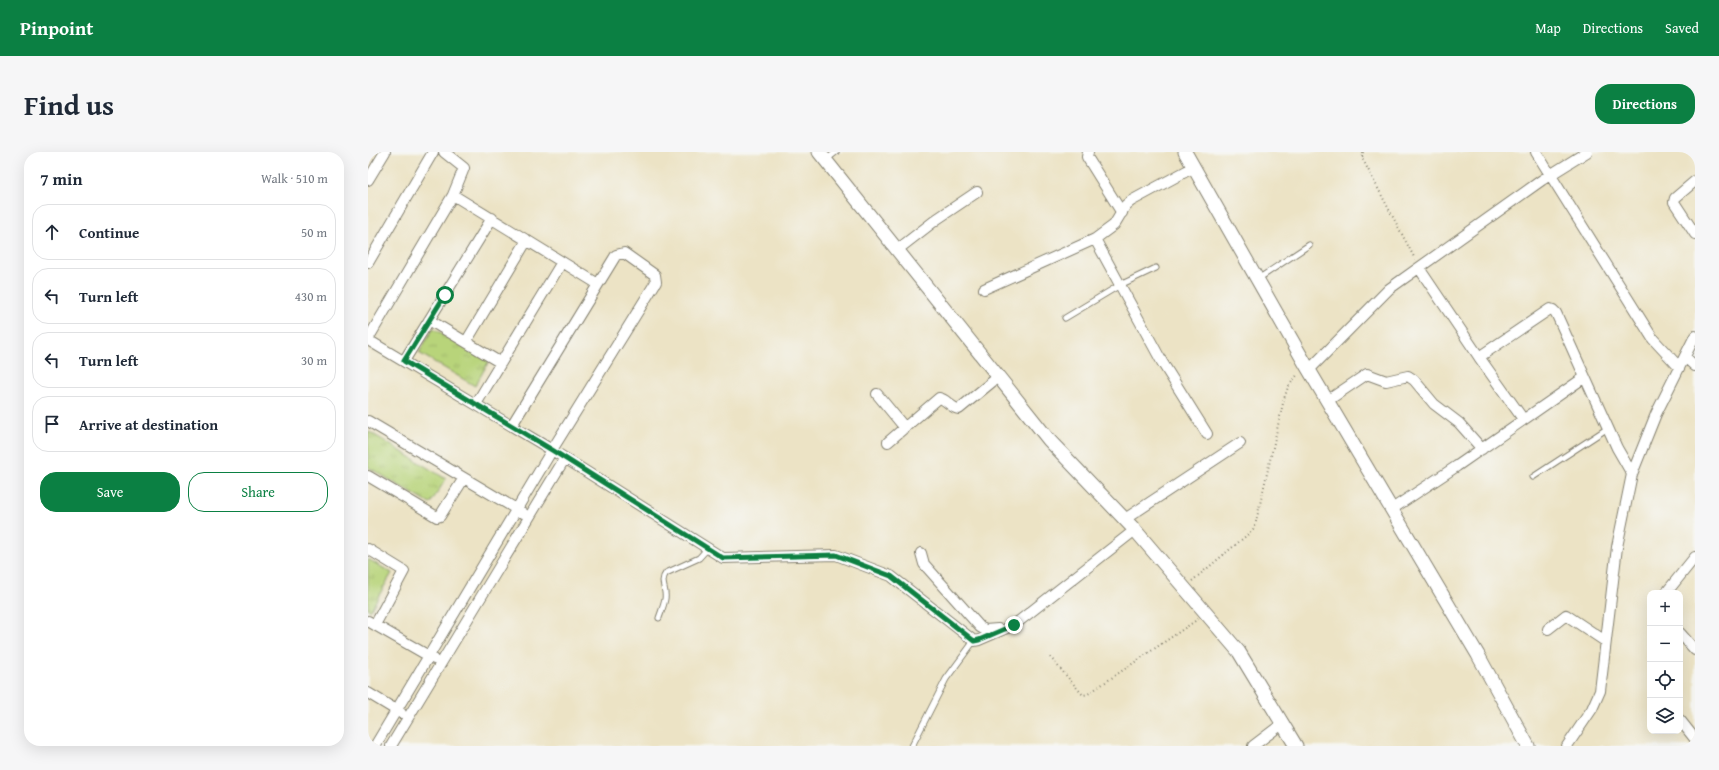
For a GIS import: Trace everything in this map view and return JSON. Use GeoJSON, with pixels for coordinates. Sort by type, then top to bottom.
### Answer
{"type":"FeatureCollection","features":[{"type":"Feature","properties":{"kind":"street"},"geometry":{"type":"LineString","coordinates":[[368,180],[385,152]]}},
{"type":"Feature","properties":{"kind":"street"},"geometry":{"type":"LineString","coordinates":[[444,152],[464,168],[453,195],[368,339],[512,425],[723,558],[836,555],[891,576],[974,641],[1014,625],[1135,530]]}},
{"type":"Feature","properties":{"kind":"street"},"geometry":{"type":"LineString","coordinates":[[1088,152],[1087,157],[1122,213]]}},
{"type":"Feature","properties":{"kind":"street"},"geometry":{"type":"LineString","coordinates":[[1185,152],[1307,367],[1478,655],[1528,746]]}},
{"type":"Feature","properties":{"kind":"street"},"geometry":{"type":"LineString","coordinates":[[1536,152],[1653,338],[1679,367]]}},
{"type":"Feature","properties":{"kind":"street"},"geometry":{"type":"LineString","coordinates":[[1307,367],[1389,289],[1550,175],[1587,152]]}},
{"type":"Feature","properties":{"kind":"street"},"geometry":{"type":"LineString","coordinates":[[368,263],[372,248],[429,153]]}},
{"type":"Feature","properties":{"kind":"street"},"geometry":{"type":"LineString","coordinates":[[822,156],[1049,440],[1135,530],[1239,652],[1296,746]]}},
{"type":"Feature","properties":{"kind":"street"},"geometry":{"type":"LineString","coordinates":[[984,289],[1095,239],[1114,225],[1131,201],[1194,167]]}},
{"type":"Feature","properties":{"kind":"street"},"geometry":{"type":"LineString","coordinates":[[1695,181],[1676,198],[1674,202],[1695,234]]}},
{"type":"Feature","properties":{"kind":"street"},"geometry":{"type":"LineString","coordinates":[[898,250],[936,219],[977,192]]}},
{"type":"Feature","properties":{"kind":"street"},"geometry":{"type":"LineString","coordinates":[[453,195],[598,284]]}},
{"type":"Feature","properties":{"kind":"street"},"geometry":{"type":"LineString","coordinates":[[404,361],[492,218]]}},
{"type":"Feature","properties":{"kind":"street"},"geometry":{"type":"LineString","coordinates":[[1095,239],[1162,362],[1207,434]]}},
{"type":"Feature","properties":{"kind":"street"},"geometry":{"type":"LineString","coordinates":[[466,342],[527,240]]}},
{"type":"Feature","properties":{"kind":"street"},"geometry":{"type":"LineString","coordinates":[[375,746],[552,450],[656,282],[655,275],[624,253],[616,255],[512,425]]}},
{"type":"Feature","properties":{"kind":"street"},"geometry":{"type":"LineString","coordinates":[[476,404],[562,262]]}},
{"type":"Feature","properties":{"kind":"street"},"geometry":{"type":"LineString","coordinates":[[1419,268],[1523,419]]}},
{"type":"Feature","properties":{"kind":"street"},"geometry":{"type":"LineString","coordinates":[[1479,357],[1550,309],[1553,310],[1556,313],[1608,428],[1632,474]]}},
{"type":"Feature","properties":{"kind":"street"},"geometry":{"type":"LineString","coordinates":[[429,320],[501,363]]}},
{"type":"Feature","properties":{"kind":"street"},"geometry":{"type":"LineString","coordinates":[[1567,746],[1592,709],[1600,690],[1617,547],[1632,474],[1656,414],[1695,336]]}},
{"type":"Feature","properties":{"kind":"street"},"geometry":{"type":"LineString","coordinates":[[1685,357],[1695,366]]}},
{"type":"Feature","properties":{"kind":"street"},"geometry":{"type":"LineString","coordinates":[[1327,401],[1367,374],[1386,381],[1408,376],[1412,377],[1430,400],[1459,423],[1482,449]]}},
{"type":"Feature","properties":{"kind":"street"},"geometry":{"type":"LineString","coordinates":[[888,442],[939,398],[944,399],[954,408],[959,409],[998,377]]}},
{"type":"Feature","properties":{"kind":"street"},"geometry":{"type":"LineString","coordinates":[[1392,510],[1585,377]]}},
{"type":"Feature","properties":{"kind":"street"},"geometry":{"type":"LineString","coordinates":[[877,394],[905,428]]}},
{"type":"Feature","properties":{"kind":"street"},"geometry":{"type":"LineString","coordinates":[[368,420],[530,516]]}},
{"type":"Feature","properties":{"kind":"street"},"geometry":{"type":"LineString","coordinates":[[1125,520],[1240,443]]}},
{"type":"Feature","properties":{"kind":"street"},"geometry":{"type":"LineString","coordinates":[[391,746],[565,458]]}},
{"type":"Feature","properties":{"kind":"street"},"geometry":{"type":"LineString","coordinates":[[368,476],[437,517],[440,516],[464,478]]}},
{"type":"Feature","properties":{"kind":"street"},"geometry":{"type":"LineString","coordinates":[[368,550],[404,571],[371,623],[441,663]]}},
{"type":"Feature","properties":{"kind":"street"},"geometry":{"type":"LineString","coordinates":[[921,553],[924,564],[980,627],[985,630],[1004,629]]}},
{"type":"Feature","properties":{"kind":"street"},"geometry":{"type":"LineString","coordinates":[[1668,590],[1695,557]]}},
{"type":"Feature","properties":{"kind":"street"},"geometry":{"type":"LineString","coordinates":[[1548,629],[1566,615],[1605,641]]}},
{"type":"Feature","properties":{"kind":"street"},"geometry":{"type":"LineString","coordinates":[[1683,636],[1695,650]]}},
{"type":"Feature","properties":{"kind":"street"},"geometry":{"type":"LineString","coordinates":[[368,693],[408,718]]}},
{"type":"Feature","properties":{"kind":"street"},"geometry":{"type":"LineString","coordinates":[[1253,746],[1282,724]]}},
{"type":"Feature","properties":{"kind":"street"},"geometry":{"type":"LineString","coordinates":[[1683,724],[1695,739]]}},
{"type":"Feature","properties":{"kind":"lane"},"geometry":{"type":"LineString","coordinates":[[822,156],[836,152]]}},
{"type":"Feature","properties":{"kind":"lane"},"geometry":{"type":"LineString","coordinates":[[1258,280],[1309,245]]}},
{"type":"Feature","properties":{"kind":"lane"},"geometry":{"type":"LineString","coordinates":[[1065,318],[1120,285],[1156,268]]}},
{"type":"Feature","properties":{"kind":"lane"},"geometry":{"type":"LineString","coordinates":[[1533,477],[1608,428]]}},
{"type":"Feature","properties":{"kind":"lane"},"geometry":{"type":"LineString","coordinates":[[659,618],[665,599],[663,582],[666,573],[699,558],[708,548]]}},
{"type":"Feature","properties":{"kind":"lane"},"geometry":{"type":"LineString","coordinates":[[912,746],[946,679],[974,641]]}},
{"type":"Feature","properties":{"kind":"path"},"geometry":{"type":"LineString","coordinates":[[1363,152],[1362,158],[1419,268]]}},
{"type":"Feature","properties":{"kind":"path"},"geometry":{"type":"LineString","coordinates":[[1185,587],[1256,526],[1284,398],[1288,387],[1307,367]]}},
{"type":"Feature","properties":{"kind":"path"},"geometry":{"type":"LineString","coordinates":[[1050,657],[1083,696],[1207,613]]}},
{"type":"Feature","properties":{"kind":"green space"},"geometry":{"type":"Polygon","coordinates":[[[433,328],[489,361],[475,386],[419,353],[433,328]]]}},
{"type":"Feature","properties":{"kind":"green space"},"geometry":{"type":"Polygon","coordinates":[[[368,431],[446,479],[430,504],[368,467],[368,431]]]}},
{"type":"Feature","properties":{"kind":"green space"},"geometry":{"type":"Polygon","coordinates":[[[368,559],[392,573],[370,611],[368,609],[368,559]]]}},
{"type":"Feature","properties":{"kind":"route"},"geometry":{"type":"LineString","coordinates":[[445,295],[404,361],[552,450],[723,558],[836,555],[891,576],[974,641],[1014,625]]}}]}
